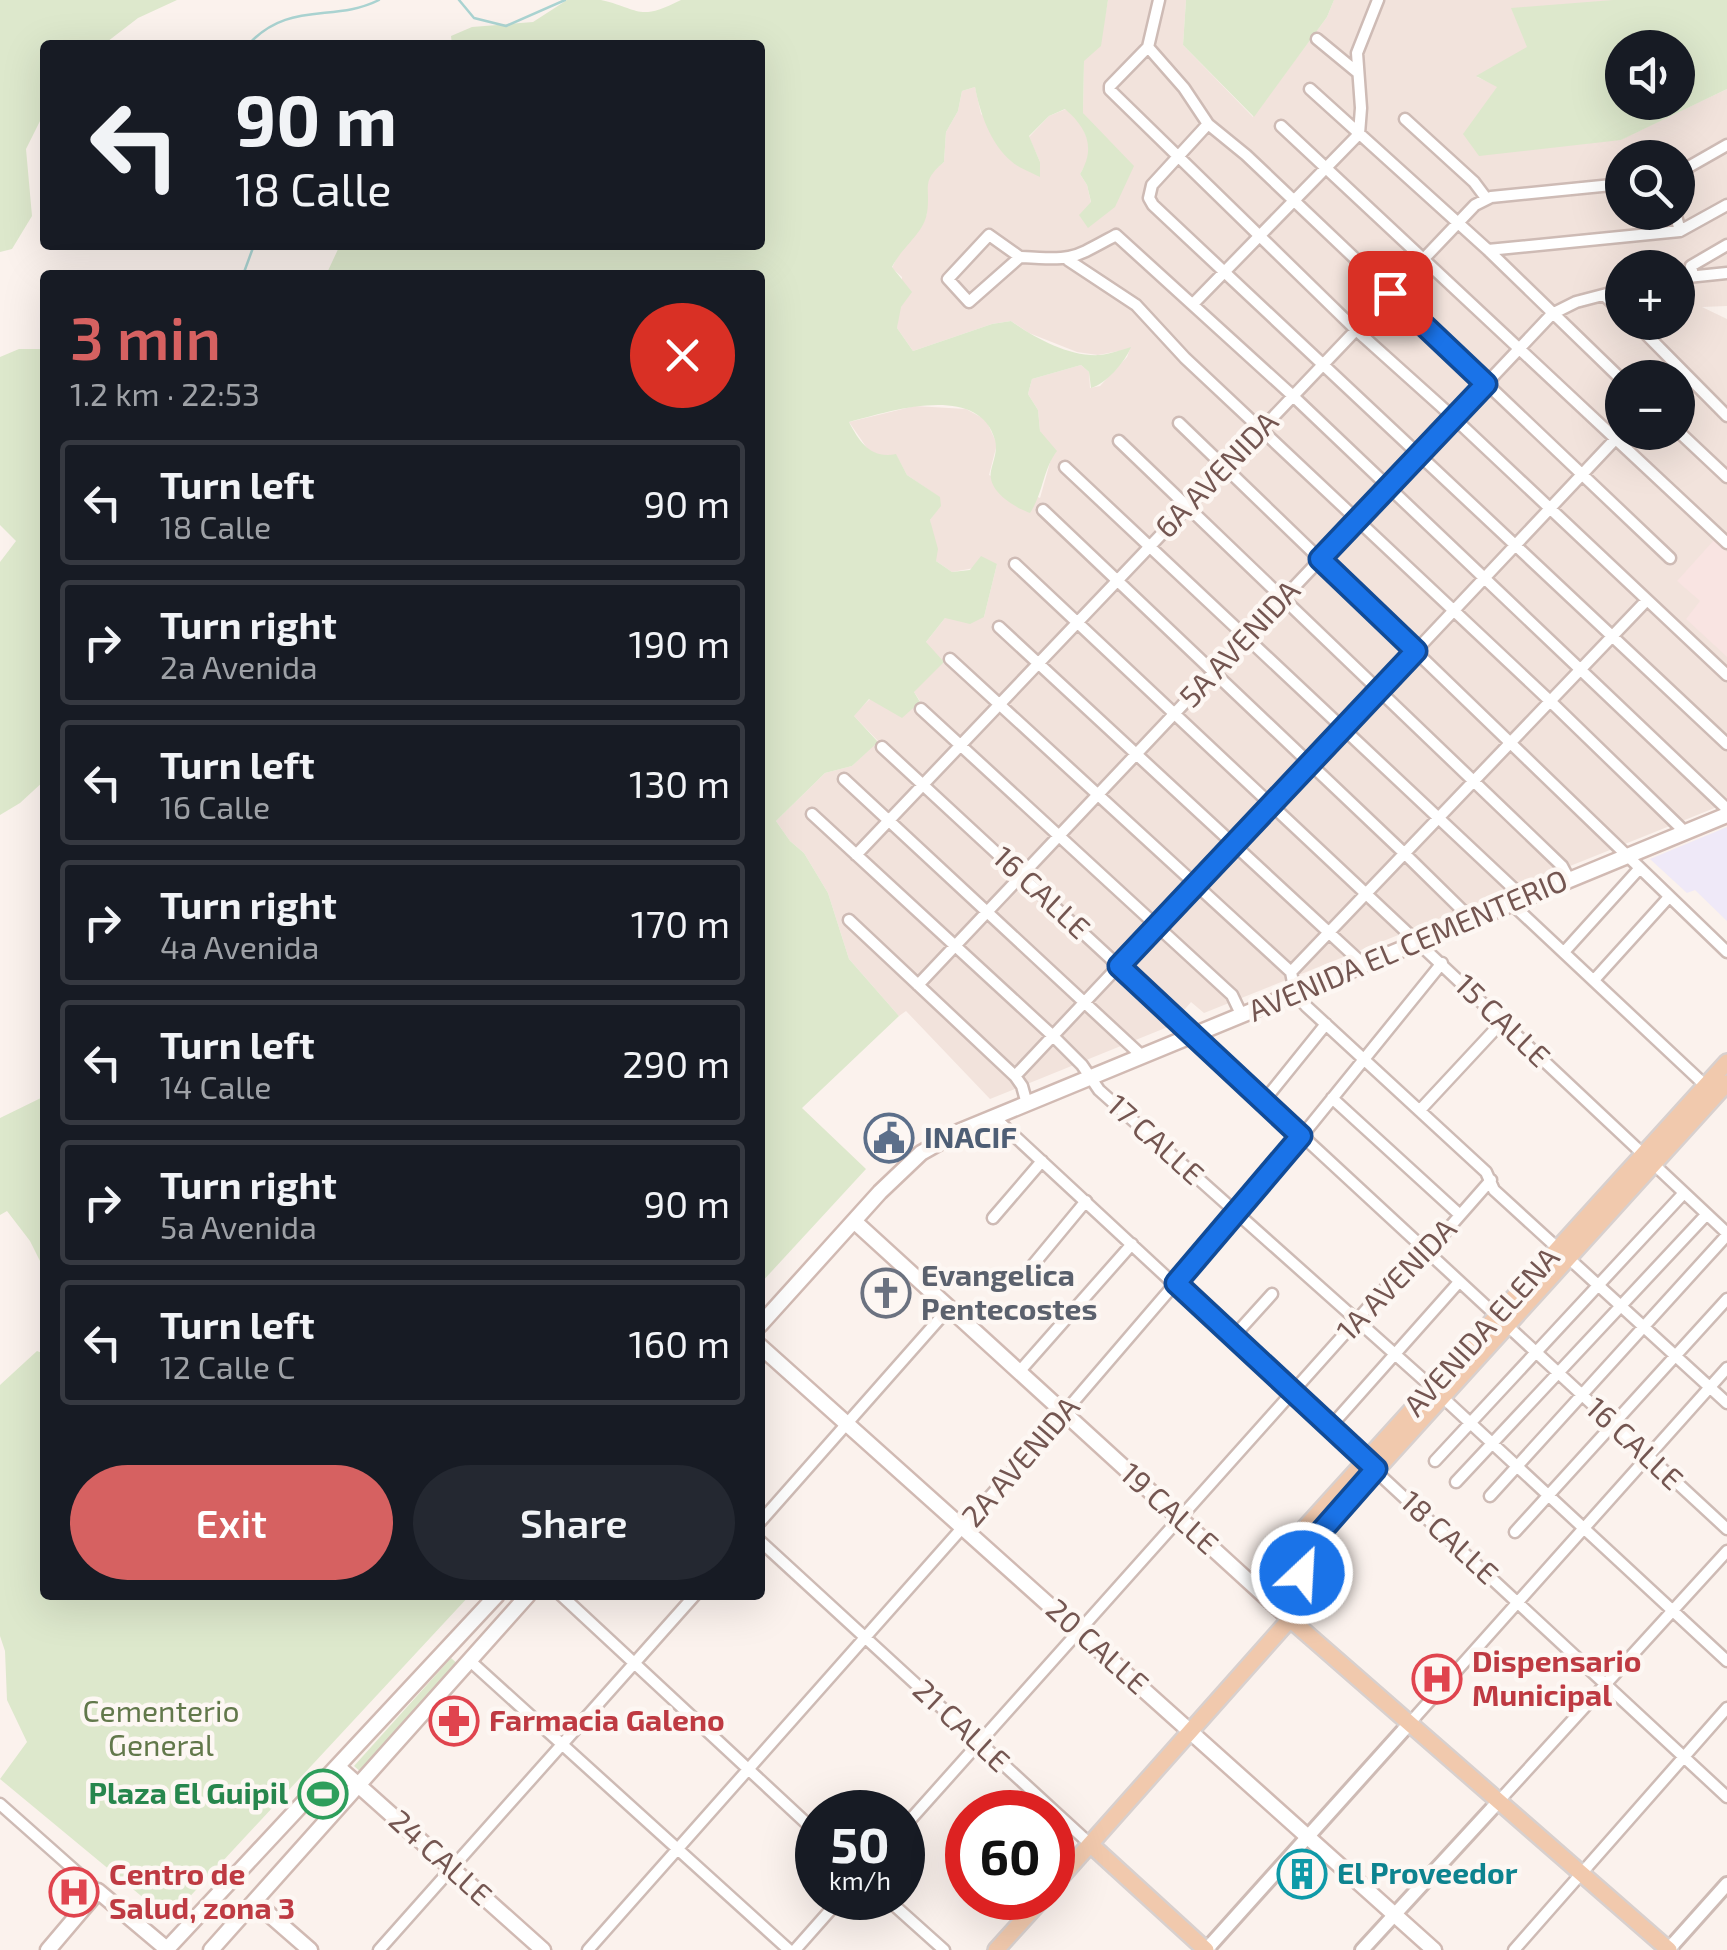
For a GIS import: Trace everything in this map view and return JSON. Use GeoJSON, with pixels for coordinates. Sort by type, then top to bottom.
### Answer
{"type":"FeatureCollection","features":[{"type":"Feature","properties":{"kind":"main road","name":"AVENIDA EL CEMENTERIO"},"geometry":{"type":"LineString","coordinates":[[765,1319],[921,1153],[994,1117],[1727,812]]}},
{"type":"Feature","properties":{"kind":"main road","name":"AVENIDA ELENA"},"geometry":{"type":"LineString","coordinates":[[1290,1619],[1279,1582],[1286,1552],[1371,1465],[1716,1088],[1727,1062]]}},
{"type":"Feature","properties":{"kind":"main road","name":"19 CALLE"},"geometry":{"type":"LineString","coordinates":[[854,1221],[1290,1619],[1669,1950]]}},
{"type":"Feature","properties":{"kind":"main road","name":"20 CALLE"},"geometry":{"type":"LineString","coordinates":[[765,1350],[1434,1950]]}},
{"type":"Feature","properties":{"kind":"main road","name":"AVENIDA ELENA"},"geometry":{"type":"LineString","coordinates":[[1075,1861],[1304,1602],[1306,1584],[1300,1561],[1304,1551],[1371,1465]]}},
{"type":"Feature","properties":{"kind":"main road"},"geometry":{"type":"LineString","coordinates":[[48,1950],[98,1891],[167,1949],[492,1600]]}},
{"type":"Feature","properties":{"kind":"main road"},"geometry":{"type":"LineString","coordinates":[[211,1950],[524,1600]]}},
{"type":"Feature","properties":{"kind":"main road","name":"24 CALLE"},"geometry":{"type":"LineString","coordinates":[[338,1766],[543,1950]]}},
{"type":"Feature","properties":{"kind":"main road","name":"21 CALLE"},"geometry":{"type":"LineString","coordinates":[[1090,1844],[1206,1950]]}},
{"type":"Feature","properties":{"kind":"main road"},"geometry":{"type":"LineString","coordinates":[[255,1902],[310,1950]]}},
{"type":"Feature","properties":{"kind":"main road"},"geometry":{"type":"LineString","coordinates":[[996,1950],[1023,1920]]}},
{"type":"Feature","properties":{"kind":"street"},"geometry":{"type":"LineString","coordinates":[[1159,0],[1148,47],[1110,90],[1355,329],[1726,672]]}},
{"type":"Feature","properties":{"kind":"street"},"geometry":{"type":"LineString","coordinates":[[1194,303],[1359,134],[1360,40],[1378,0]]}},
{"type":"Feature","properties":{"kind":"street"},"geometry":{"type":"LineString","coordinates":[[1317,40],[1357,72]]}},
{"type":"Feature","properties":{"kind":"street"},"geometry":{"type":"LineString","coordinates":[[1148,47],[1184,88],[1208,124],[1294,200],[1670,558]]}},
{"type":"Feature","properties":{"kind":"street"},"geometry":{"type":"LineString","coordinates":[[1310,89],[1488,250],[1605,364]]}},
{"type":"Feature","properties":{"kind":"street"},"geometry":{"type":"LineString","coordinates":[[1405,119],[1474,182],[1486,198],[1605,186]]}},
{"type":"Feature","properties":{"kind":"street"},"geometry":{"type":"LineString","coordinates":[[1208,124],[1152,185],[1149,198],[1153,205],[1727,744]]}},
{"type":"Feature","properties":{"kind":"street"},"geometry":{"type":"LineString","coordinates":[[1281,126],[1519,349],[1605,424]]}},
{"type":"Feature","properties":{"kind":"street"},"geometry":{"type":"LineString","coordinates":[[1695,163],[1727,145]]}},
{"type":"Feature","properties":{"kind":"street","name":"6A AVENIDA"},"geometry":{"type":"LineString","coordinates":[[856,854],[1456,222],[1486,198]]}},
{"type":"Feature","properties":{"kind":"street"},"geometry":{"type":"LineString","coordinates":[[1488,250],[1680,231],[1727,205]]}},
{"type":"Feature","properties":{"kind":"street"},"geometry":{"type":"LineString","coordinates":[[1020,257],[968,301],[948,277],[989,235],[1020,257],[1068,260],[1118,236],[1485,578],[1727,812]]}},
{"type":"Feature","properties":{"kind":"street"},"geometry":{"type":"LineString","coordinates":[[1695,263],[1727,245]]}},
{"type":"Feature","properties":{"kind":"street"},"geometry":{"type":"LineString","coordinates":[[1068,260],[1136,305],[1173,347],[1684,832]]}},
{"type":"Feature","properties":{"kind":"street"},"geometry":{"type":"LineString","coordinates":[[1695,275],[1727,272]]}},
{"type":"Feature","properties":{"kind":"street","name":"5A AVENIDA"},"geometry":{"type":"LineString","coordinates":[[918,985],[1552,314],[1604,294]]}},
{"type":"Feature","properties":{"kind":"street"},"geometry":{"type":"LineString","coordinates":[[1650,340],[1667,360]]}},
{"type":"Feature","properties":{"kind":"street"},"geometry":{"type":"LineString","coordinates":[[1695,388],[1727,416]]}},
{"type":"Feature","properties":{"kind":"street"},"geometry":{"type":"LineString","coordinates":[[1179,423],[1727,952]]}},
{"type":"Feature","properties":{"kind":"street"},"geometry":{"type":"LineString","coordinates":[[1118,442],[1562,866],[1569,879]]}},
{"type":"Feature","properties":{"kind":"street"},"geometry":{"type":"LineString","coordinates":[[1695,447],[1727,478]]}},
{"type":"Feature","properties":{"kind":"street"},"geometry":{"type":"LineString","coordinates":[[1015,1076],[1606,450]]}},
{"type":"Feature","properties":{"kind":"street"},"geometry":{"type":"LineString","coordinates":[[1633,450],[1727,542]]}},
{"type":"Feature","properties":{"kind":"street"},"geometry":{"type":"LineString","coordinates":[[1065,467],[1513,888],[1512,904],[1716,1088]]}},
{"type":"Feature","properties":{"kind":"street"},"geometry":{"type":"LineString","coordinates":[[1043,510],[1404,853],[1462,910],[1469,922]]}},
{"type":"Feature","properties":{"kind":"street","name":"15 CALLE"},"geometry":{"type":"LineString","coordinates":[[1014,564],[1727,1234]]}},
{"type":"Feature","properties":{"kind":"street"},"geometry":{"type":"LineString","coordinates":[[1290,972],[1646,601]]}},
{"type":"Feature","properties":{"kind":"street"},"geometry":{"type":"LineString","coordinates":[[999,627],[1364,964]]}},
{"type":"Feature","properties":{"kind":"street"},"geometry":{"type":"LineString","coordinates":[[950,659],[1290,972],[1295,993],[1420,1109],[1491,1180],[1494,1190],[1727,1403]]}},
{"type":"Feature","properties":{"kind":"street"},"geometry":{"type":"LineString","coordinates":[[920,709],[1232,995],[1242,1016]]}},
{"type":"Feature","properties":{"kind":"street","name":"16 CALLE"},"geometry":{"type":"LineString","coordinates":[[882,746],[1727,1530]]}},
{"type":"Feature","properties":{"kind":"street"},"geometry":{"type":"LineString","coordinates":[[844,779],[1142,1056]]}},
{"type":"Feature","properties":{"kind":"street","name":"17 CALLE"},"geometry":{"type":"LineString","coordinates":[[812,814],[1053,1036],[1098,1090],[1437,1392],[1727,1661]]}},
{"type":"Feature","properties":{"kind":"street"},"geometry":{"type":"LineString","coordinates":[[1564,952],[1640,869]]}},
{"type":"Feature","properties":{"kind":"street"},"geometry":{"type":"LineString","coordinates":[[1594,980],[1669,898]]}},
{"type":"Feature","properties":{"kind":"street"},"geometry":{"type":"LineString","coordinates":[[850,920],[1015,1076],[1027,1104]]}},
{"type":"Feature","properties":{"kind":"street","name":"2A AVENIDA"},"geometry":{"type":"LineString","coordinates":[[588,1950],[1064,1414],[1301,1136],[1442,963]]}},
{"type":"Feature","properties":{"kind":"street"},"geometry":{"type":"LineString","coordinates":[[1420,1109],[1502,1022]]}},
{"type":"Feature","properties":{"kind":"street"},"geometry":{"type":"LineString","coordinates":[[1263,1102],[1326,1024]]}},
{"type":"Feature","properties":{"kind":"street"},"geometry":{"type":"LineString","coordinates":[[1332,1098],[1460,1215]]}},
{"type":"Feature","properties":{"kind":"street","name":"18 CALLE"},"geometry":{"type":"LineString","coordinates":[[994,1117],[1727,1798]]}},
{"type":"Feature","properties":{"kind":"street"},"geometry":{"type":"LineString","coordinates":[[993,1218],[1042,1162]]}},
{"type":"Feature","properties":{"kind":"street","name":"1A AVENIDA"},"geometry":{"type":"LineString","coordinates":[[925,1803],[1415,1254],[1433,1246],[1491,1180]]}},
{"type":"Feature","properties":{"kind":"street"},"geometry":{"type":"LineString","coordinates":[[1435,1461],[1683,1194]]}},
{"type":"Feature","properties":{"kind":"street"},"geometry":{"type":"LineString","coordinates":[[1028,1271],[1086,1202]]}},
{"type":"Feature","properties":{"kind":"street"},"geometry":{"type":"LineString","coordinates":[[1456,1482],[1706,1215]]}},
{"type":"Feature","properties":{"kind":"street"},"geometry":{"type":"LineString","coordinates":[[1490,1496],[1727,1234]]}},
{"type":"Feature","properties":{"kind":"street"},"geometry":{"type":"LineString","coordinates":[[1019,1372],[1132,1244]]}},
{"type":"Feature","properties":{"kind":"street"},"geometry":{"type":"LineString","coordinates":[[1330,1426],[1459,1282]]}},
{"type":"Feature","properties":{"kind":"street"},"geometry":{"type":"LineString","coordinates":[[1234,1336],[1272,1294]]}},
{"type":"Feature","properties":{"kind":"street"},"geometry":{"type":"LineString","coordinates":[[1516,1532],[1727,1299]]}},
{"type":"Feature","properties":{"kind":"street"},"geometry":{"type":"LineString","coordinates":[[765,1516],[949,1308]]}},
{"type":"Feature","properties":{"kind":"street"},"geometry":{"type":"LineString","coordinates":[[1206,1950],[1727,1368]]}},
{"type":"Feature","properties":{"kind":"street","name":"21 CALLE"},"geometry":{"type":"LineString","coordinates":[[765,1547],[1090,1844]]}},
{"type":"Feature","properties":{"kind":"street"},"geometry":{"type":"LineString","coordinates":[[1362,1950],[1727,1551]]}},
{"type":"Feature","properties":{"kind":"street"},"geometry":{"type":"LineString","coordinates":[[566,1600],[795,1813]]}},
{"type":"Feature","properties":{"kind":"street"},"geometry":{"type":"LineString","coordinates":[[379,1950],[691,1600]]}},
{"type":"Feature","properties":{"kind":"street"},"geometry":{"type":"LineString","coordinates":[[470,1660],[792,1950],[820,1920]]}},
{"type":"Feature","properties":{"kind":"street"},"geometry":{"type":"LineString","coordinates":[[1514,1950],[1727,1708]]}},
{"type":"Feature","properties":{"kind":"street"},"geometry":{"type":"LineString","coordinates":[[0,1804],[98,1891]]}},
{"type":"Feature","properties":{"kind":"street"},"geometry":{"type":"LineString","coordinates":[[1669,1950],[1727,1884]]}},
{"type":"Feature","properties":{"kind":"street"},"geometry":{"type":"LineString","coordinates":[[911,1920],[944,1950]]}},
{"type":"Feature","properties":{"kind":"shaded area"},"geometry":{"type":"Polygon","coordinates":[[[1108,0],[1186,0],[1183,45],[1253,117],[1327,17],[1334,0],[1613,0],[1477,77],[1620,140],[1662,120],[1695,120],[1695,104],[1727,89],[1727,306],[1702,307],[1727,319],[1727,803],[1204,1013],[1191,1002],[1180,1015],[1185,1020],[990,1099],[906,1011],[899,1016],[849,959],[828,893],[804,853],[776,821],[825,773],[852,766],[878,741],[853,715],[870,699],[920,701],[914,692],[926,642],[945,618],[984,617],[997,564],[952,572],[936,561],[930,520],[940,506],[939,497],[907,475],[896,455],[882,457],[869,451],[849,422],[915,406],[966,409],[986,420],[997,444],[989,475],[1040,498],[1051,459],[1040,431],[1038,410],[1028,394],[1032,379],[1081,365],[1089,372],[1090,388],[1100,386],[1127,357],[1130,349],[1098,355],[1077,352],[1029,333],[1011,321],[913,351],[897,328],[902,277],[892,268],[927,214],[925,191],[930,173],[944,162],[946,132],[958,111],[962,91],[975,87],[981,114],[1040,162],[1029,137],[1049,116],[1066,109],[1081,124],[1090,145],[1080,174],[1091,203],[1115,207],[1083,113],[1084,60],[1105,16],[1108,0]]]}},
{"type":"Feature","properties":{"kind":"shaded area"},"geometry":{"type":"Polygon","coordinates":[[[1714,540],[1727,552],[1727,657],[1686,619],[1700,601],[1677,581],[1714,540]]]}},
{"type":"Feature","properties":{"kind":"shaded area"},"geometry":{"type":"Polygon","coordinates":[[[1727,827],[1727,921],[1695,890],[1687,893],[1650,859],[1727,827]]]}},
{"type":"Feature","properties":{"kind":"green space"},"geometry":{"type":"Polygon","coordinates":[[[0,0],[177,0],[138,18],[109,40],[40,40],[40,121],[26,149],[32,216],[12,249],[0,252],[0,0]]]}},
{"type":"Feature","properties":{"kind":"green space"},"geometry":{"type":"Polygon","coordinates":[[[567,0],[601,0],[647,12],[681,0],[1108,0],[1101,46],[1084,61],[1083,113],[1134,166],[1115,207],[1088,228],[1079,215],[1091,202],[1080,174],[1088,156],[1087,139],[1065,109],[1049,116],[1029,136],[1040,162],[1040,177],[1014,163],[997,146],[975,87],[962,91],[958,111],[946,132],[944,162],[929,180],[925,220],[892,267],[912,292],[901,307],[897,328],[913,351],[1011,321],[1042,340],[1076,353],[1100,355],[1131,347],[1114,372],[1091,388],[1089,372],[1081,365],[1032,379],[1028,394],[1038,410],[1040,431],[1057,451],[1030,513],[1010,502],[993,485],[995,440],[986,422],[971,411],[931,405],[849,422],[867,448],[880,454],[896,454],[907,475],[940,497],[941,506],[930,520],[938,549],[936,561],[952,572],[970,570],[981,556],[997,564],[984,617],[970,624],[945,618],[926,642],[944,662],[914,692],[920,702],[902,718],[869,699],[854,716],[878,742],[852,766],[825,773],[776,821],[804,853],[828,893],[849,959],[899,1016],[802,1108],[866,1169],[765,1279],[765,270],[328,270],[338,250],[765,250],[765,40],[451,40],[451,36],[472,27],[533,22],[567,0]]]}},
{"type":"Feature","properties":{"kind":"green space"},"geometry":{"type":"Polygon","coordinates":[[[1186,0],[1334,0],[1327,17],[1254,117],[1183,45],[1186,0]]]}},
{"type":"Feature","properties":{"kind":"green space"},"geometry":{"type":"Polygon","coordinates":[[[1613,0],[1727,0],[1727,89],[1695,104],[1695,30],[1605,30],[1605,120],[1663,120],[1621,140],[1479,156],[1463,134],[1497,87],[1476,76],[1527,47],[1511,8],[1613,0]]]}},
{"type":"Feature","properties":{"kind":"green space"},"geometry":{"type":"Polygon","coordinates":[[[19,349],[40,349],[40,785],[0,815],[0,562],[16,541],[0,525],[0,357],[19,349]]]}},
{"type":"Feature","properties":{"kind":"green space"},"geometry":{"type":"Polygon","coordinates":[[[40,1098],[40,1261],[7,1211],[0,1215],[0,1118],[40,1098]]]}},
{"type":"Feature","properties":{"kind":"green space","name":"Cementerio General"},"geometry":{"type":"Polygon","coordinates":[[[40,1352],[40,1600],[465,1600],[169,1919],[0,1779],[27,1742],[7,1700],[5,1651],[0,1636],[0,1385],[40,1352]]]}},
{"type":"Feature","properties":{"kind":"green space"},"geometry":{"type":"Polygon","coordinates":[[[451,1658],[460,1666],[363,1774],[354,1766],[451,1658]]]}},
{"type":"Feature","properties":{"kind":"waterway"},"geometry":{"type":"LineString","coordinates":[[253,40],[279,22],[362,7],[379,0]]}},
{"type":"Feature","properties":{"kind":"waterway"},"geometry":{"type":"LineString","coordinates":[[459,0],[474,18],[506,26],[565,0]]}},
{"type":"Feature","properties":{"kind":"waterway"},"geometry":{"type":"LineString","coordinates":[[245,270],[252,250]]}},
{"type":"Feature","properties":{"kind":"place","name":"INACIF"},"geometry":{"type":"Point","coordinates":[889,1138]}},
{"type":"Feature","properties":{"kind":"place","name":"Evangelica Pentecostes"},"geometry":{"type":"Point","coordinates":[886,1293]}},
{"type":"Feature","properties":{"kind":"place","name":"Dispensario Municipal"},"geometry":{"type":"Point","coordinates":[1437,1679]}},
{"type":"Feature","properties":{"kind":"place","name":"Farmacia Galeno"},"geometry":{"type":"Point","coordinates":[454,1721]}},
{"type":"Feature","properties":{"kind":"place","name":"Plaza El Guipil"},"geometry":{"type":"Point","coordinates":[323,1794]}},
{"type":"Feature","properties":{"kind":"place","name":"El Proveedor"},"geometry":{"type":"Point","coordinates":[1302,1874]}},
{"type":"Feature","properties":{"kind":"place","name":"Centro de Salud, zona 3"},"geometry":{"type":"Point","coordinates":[74,1892]}},
{"type":"Feature","properties":{"kind":"route"},"geometry":{"type":"LineString","coordinates":[[1302,1573],[1300,1561],[1304,1551],[1376,1469],[1176,1283],[1301,1136],[1119,966],[1416,651],[1320,559],[1486,384],[1390,293]]}}]}
